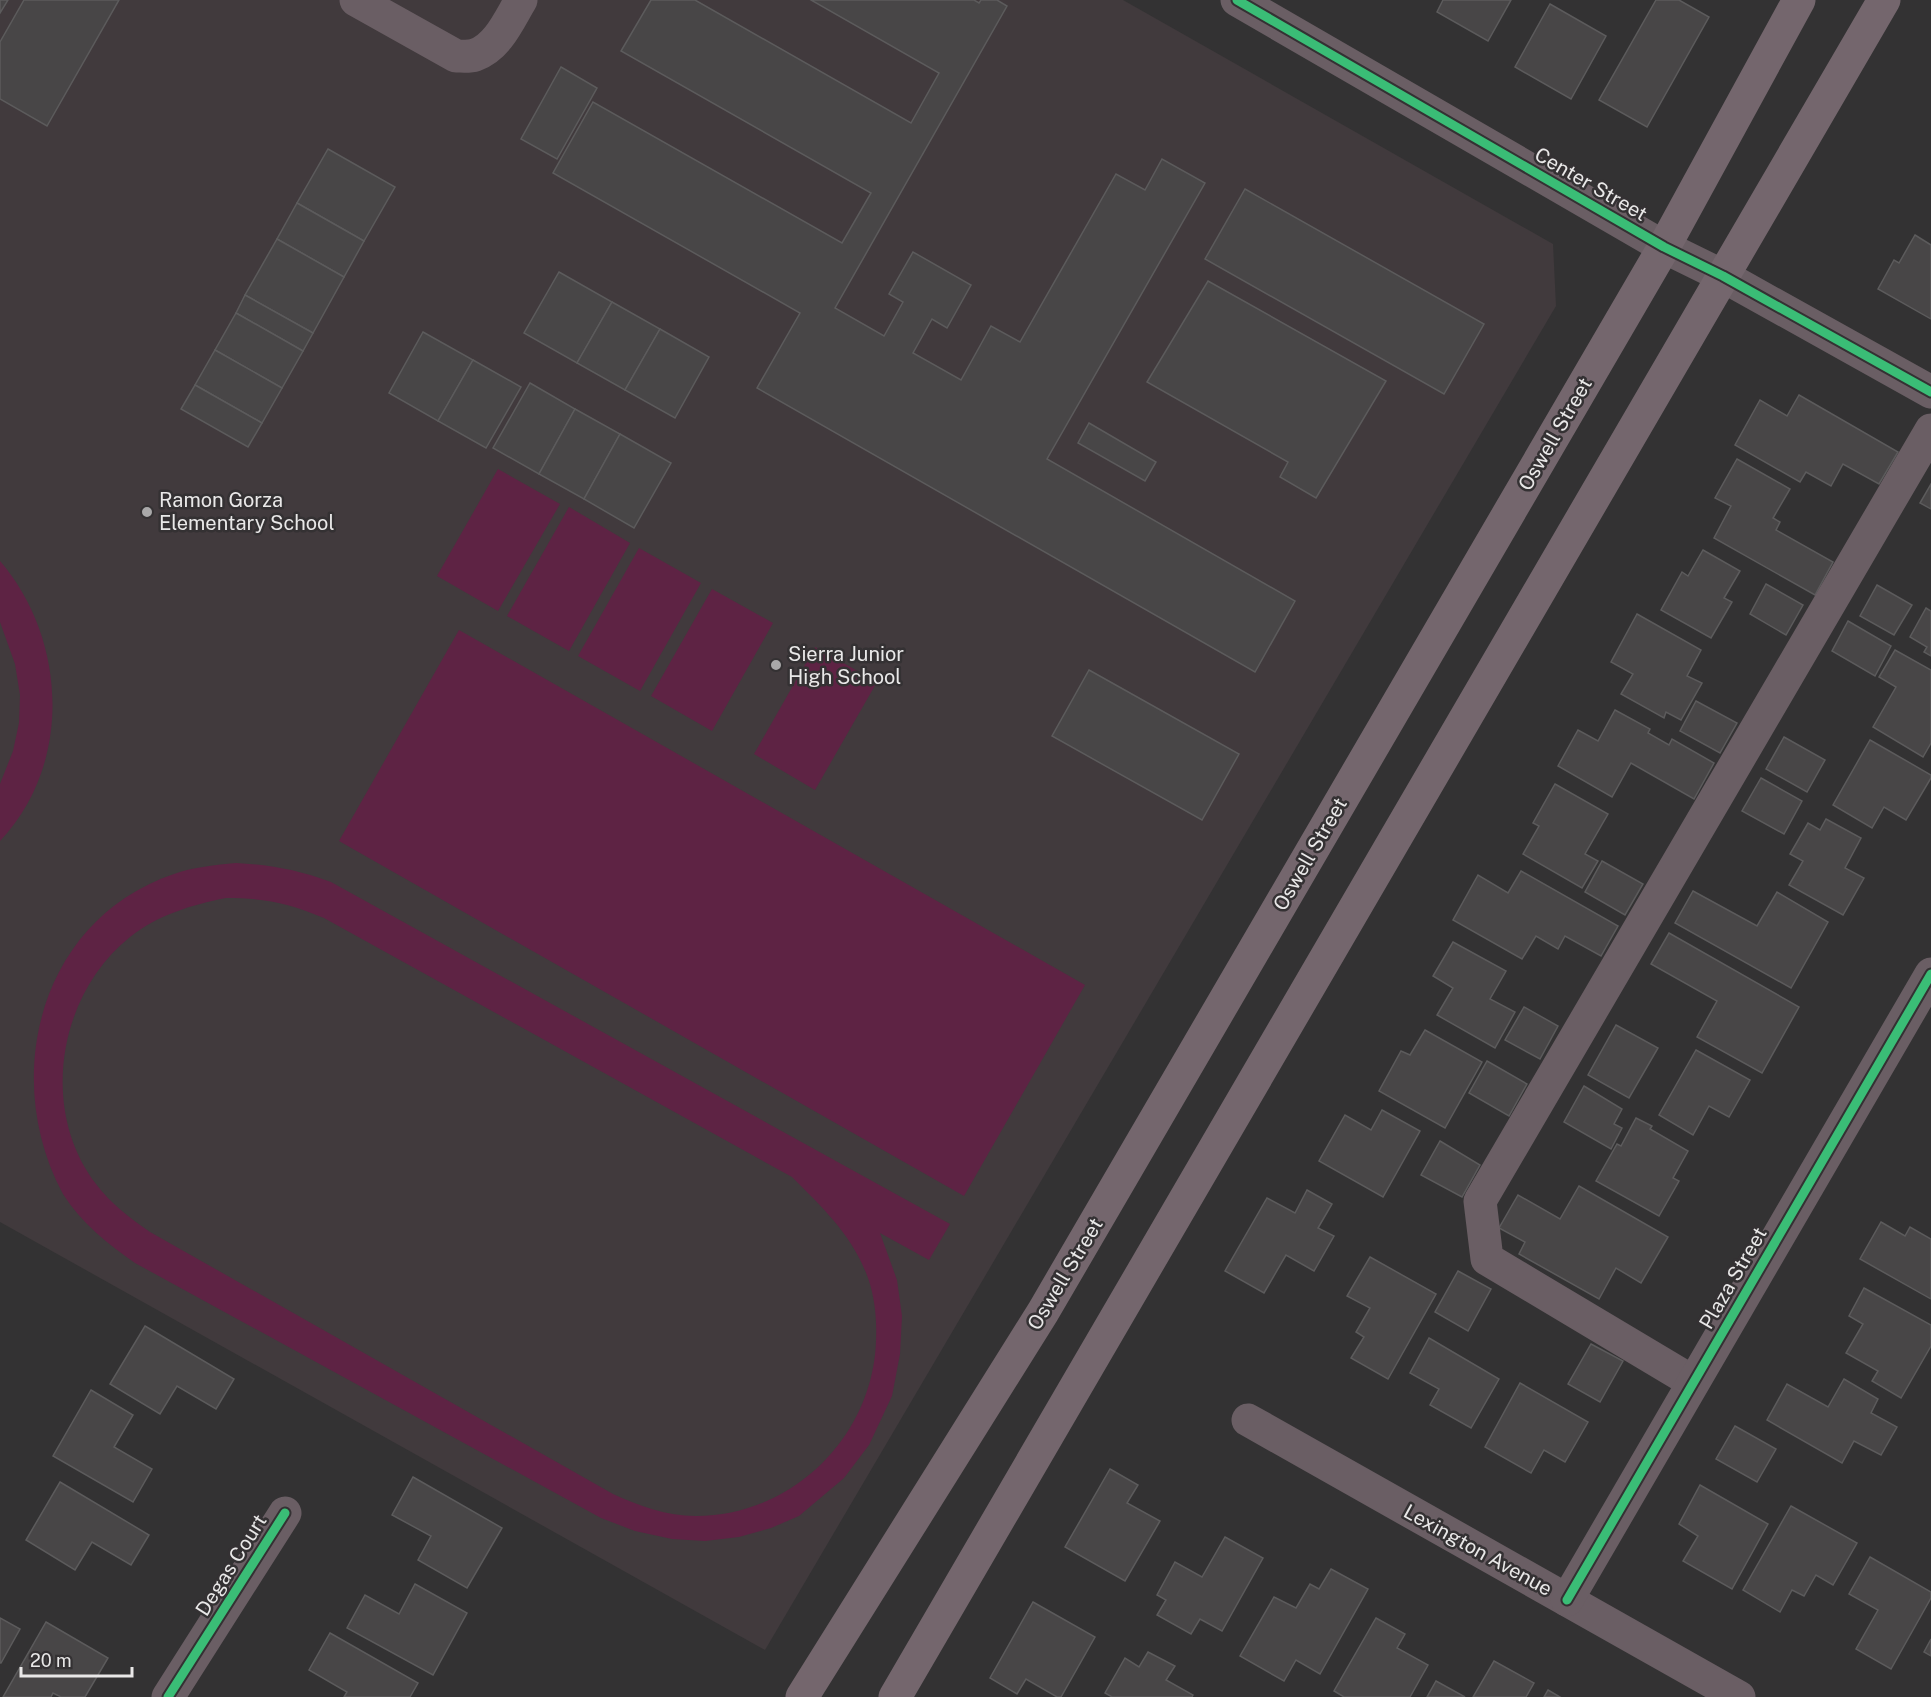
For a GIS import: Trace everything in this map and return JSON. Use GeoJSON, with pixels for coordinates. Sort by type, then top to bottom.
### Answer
{"type":"FeatureCollection","features":[{"type":"Feature","properties":{"kind":"main road","name":"Oswell Street"},"geometry":{"type":"LineString","coordinates":[[802,1697],[1043,1312],[1664,247],[1799,0]]}},
{"type":"Feature","properties":{"kind":"main road"},"geometry":{"type":"LineString","coordinates":[[895,1697],[1884,0]]}},
{"type":"Feature","properties":{"kind":"street"},"geometry":{"type":"LineString","coordinates":[[356,0],[456,56],[474,55],[491,46],[521,0]]}},
{"type":"Feature","properties":{"kind":"street","name":"Center Street"},"geometry":{"type":"LineString","coordinates":[[1237,0],[1664,247],[1723,276],[1931,392]]}},
{"type":"Feature","properties":{"kind":"street"},"geometry":{"type":"LineString","coordinates":[[1693,1382],[1487,1259],[1480,1201],[1931,430]]}},
{"type":"Feature","properties":{"kind":"street","name":"Plaza Street"},"geometry":{"type":"LineString","coordinates":[[1567,1600],[1931,974]]}},
{"type":"Feature","properties":{"kind":"street","name":"Lexington Avenue"},"geometry":{"type":"LineString","coordinates":[[1248,1420],[1739,1697]]}},
{"type":"Feature","properties":{"kind":"street","name":"Degas Court"},"geometry":{"type":"LineString","coordinates":[[168,1697],[285,1513]]}},
{"type":"Feature","properties":{"kind":"shaded area","name":"Sierra Junior High School"},"geometry":{"type":"Polygon","coordinates":[[[0,0],[1123,0],[1553,244],[1556,306],[765,1650],[0,1222],[0,0]]]}},
{"type":"Feature","properties":{"kind":"shaded area"},"geometry":{"type":"Polygon","coordinates":[[[498,469],[560,504],[498,611],[437,576],[498,469]]]}},
{"type":"Feature","properties":{"kind":"shaded area"},"geometry":{"type":"Polygon","coordinates":[[[569,507],[630,543],[569,651],[507,616],[569,507]]]}},
{"type":"Feature","properties":{"kind":"shaded area"},"geometry":{"type":"Polygon","coordinates":[[[639,548],[701,583],[640,691],[578,656],[639,548]]]}},
{"type":"Feature","properties":{"kind":"shaded area"},"geometry":{"type":"Polygon","coordinates":[[[0,561],[22,592],[39,627],[49,664],[52,701],[50,739],[40,776],[24,810],[0,841],[0,784],[13,751],[19,723],[20,695],[15,664],[0,622],[0,561]]]}},
{"type":"Feature","properties":{"kind":"shaded area"},"geometry":{"type":"Polygon","coordinates":[[[712,589],[773,623],[712,731],[651,696],[712,589]]]}},
{"type":"Feature","properties":{"kind":"shaded area"},"geometry":{"type":"Polygon","coordinates":[[[459,630],[1085,985],[964,1196],[339,841],[459,630]]]}},
{"type":"Feature","properties":{"kind":"shaded area"},"geometry":{"type":"Polygon","coordinates":[[[815,647],[877,682],[815,790],[754,754],[815,647]]]}},
{"type":"Feature","properties":{"kind":"shaded area"},"geometry":{"type":"Polygon","coordinates":[[[236,863],[284,869],[331,882],[950,1224],[929,1260],[880,1233],[897,1280],[902,1316],[900,1354],[892,1396],[869,1445],[844,1478],[799,1516],[771,1528],[739,1537],[705,1541],[672,1539],[635,1531],[601,1518],[135,1263],[87,1224],[63,1194],[44,1149],[35,1101],[35,1053],[45,1007],[63,964],[91,927],[128,896],[174,874],[197,868],[236,863]],[[226,898],[200,904],[175,912],[141,929],[106,961],[86,989],[73,1021],[65,1054],[63,1088],[67,1122],[78,1154],[96,1184],[114,1204],[150,1232],[613,1494],[643,1506],[685,1516],[731,1512],[765,1502],[795,1486],[821,1464],[843,1438],[860,1408],[871,1376],[876,1341],[875,1309],[868,1278],[846,1236],[792,1177],[324,918],[276,902],[226,898]]]}},
{"type":"Feature","properties":{"kind":"building"},"geometry":{"type":"Polygon","coordinates":[[[0,0],[8,0],[0,13],[0,0]]]}},
{"type":"Feature","properties":{"kind":"building"},"geometry":{"type":"Polygon","coordinates":[[[24,0],[119,0],[47,126],[0,99],[0,42],[24,0]]]}},
{"type":"Feature","properties":{"kind":"building"},"geometry":{"type":"Polygon","coordinates":[[[651,0],[695,0],[911,123],[939,73],[811,0],[974,0],[979,3],[981,0],[997,0],[1007,6],[835,308],[884,336],[903,302],[889,294],[913,252],[971,285],[947,328],[932,319],[913,353],[961,380],[991,326],[1020,342],[1116,174],[1145,190],[1162,159],[1205,183],[1047,459],[1295,601],[1255,672],[757,388],[800,313],[553,173],[593,102],[842,243],[871,193],[621,51],[651,0]]]}},
{"type":"Feature","properties":{"kind":"building"},"geometry":{"type":"Polygon","coordinates":[[[1443,0],[1511,0],[1488,41],[1437,12],[1443,0]]]}},
{"type":"Feature","properties":{"kind":"building"},"geometry":{"type":"Polygon","coordinates":[[[1656,0],[1679,0],[1709,17],[1647,127],[1599,100],[1656,0]]]}},
{"type":"Feature","properties":{"kind":"building"},"geometry":{"type":"Polygon","coordinates":[[[1550,4],[1606,36],[1571,99],[1515,67],[1550,4]]]}},
{"type":"Feature","properties":{"kind":"building"},"geometry":{"type":"Polygon","coordinates":[[[561,67],[597,88],[557,159],[521,139],[561,67]]]}},
{"type":"Feature","properties":{"kind":"building"},"geometry":{"type":"Polygon","coordinates":[[[328,149],[395,187],[364,241],[297,203],[328,149]]]}},
{"type":"Feature","properties":{"kind":"building"},"geometry":{"type":"Polygon","coordinates":[[[1245,189],[1484,324],[1444,394],[1205,259],[1245,189]]]}},
{"type":"Feature","properties":{"kind":"building"},"geometry":{"type":"Polygon","coordinates":[[[297,203],[364,241],[344,277],[277,239],[297,203]]]}},
{"type":"Feature","properties":{"kind":"building"},"geometry":{"type":"Polygon","coordinates":[[[1915,235],[1931,245],[1931,319],[1878,289],[1894,260],[1899,263],[1915,235]]]}},
{"type":"Feature","properties":{"kind":"building"},"geometry":{"type":"Polygon","coordinates":[[[277,239],[344,277],[313,333],[245,295],[277,239]]]}},
{"type":"Feature","properties":{"kind":"building"},"geometry":{"type":"Polygon","coordinates":[[[559,272],[612,302],[577,363],[524,333],[559,272]]]}},
{"type":"Feature","properties":{"kind":"building"},"geometry":{"type":"Polygon","coordinates":[[[1208,281],[1386,381],[1316,498],[1280,477],[1288,462],[1147,382],[1208,281]]]}},
{"type":"Feature","properties":{"kind":"building"},"geometry":{"type":"Polygon","coordinates":[[[245,295],[313,333],[303,351],[236,313],[245,295]]]}},
{"type":"Feature","properties":{"kind":"building"},"geometry":{"type":"Polygon","coordinates":[[[612,302],[660,329],[625,390],[577,363],[612,302]]]}},
{"type":"Feature","properties":{"kind":"building"},"geometry":{"type":"Polygon","coordinates":[[[236,313],[303,351],[282,388],[215,350],[236,313]]]}},
{"type":"Feature","properties":{"kind":"building"},"geometry":{"type":"Polygon","coordinates":[[[660,329],[709,357],[675,418],[625,390],[660,329]]]}},
{"type":"Feature","properties":{"kind":"building"},"geometry":{"type":"Polygon","coordinates":[[[423,332],[473,360],[438,421],[389,393],[423,332]]]}},
{"type":"Feature","properties":{"kind":"building"},"geometry":{"type":"Polygon","coordinates":[[[215,350],[282,388],[262,423],[195,385],[215,350]]]}},
{"type":"Feature","properties":{"kind":"building"},"geometry":{"type":"Polygon","coordinates":[[[473,360],[521,387],[486,448],[438,421],[473,360]]]}},
{"type":"Feature","properties":{"kind":"building"},"geometry":{"type":"Polygon","coordinates":[[[530,383],[575,409],[539,474],[493,448],[530,383]]]}},
{"type":"Feature","properties":{"kind":"building"},"geometry":{"type":"Polygon","coordinates":[[[195,385],[262,423],[248,447],[181,409],[195,385]]]}},
{"type":"Feature","properties":{"kind":"building"},"geometry":{"type":"Polygon","coordinates":[[[1799,395],[1898,452],[1879,484],[1843,464],[1831,486],[1806,472],[1800,482],[1735,445],[1760,400],[1787,416],[1799,395]]]}},
{"type":"Feature","properties":{"kind":"building"},"geometry":{"type":"Polygon","coordinates":[[[575,409],[620,434],[584,499],[539,474],[575,409]]]}},
{"type":"Feature","properties":{"kind":"building"},"geometry":{"type":"Polygon","coordinates":[[[1089,423],[1156,462],[1145,481],[1078,443],[1089,423]]]}},
{"type":"Feature","properties":{"kind":"building"},"geometry":{"type":"Polygon","coordinates":[[[620,434],[671,463],[634,528],[584,499],[620,434]]]}},
{"type":"Feature","properties":{"kind":"building"},"geometry":{"type":"Polygon","coordinates":[[[1737,459],[1790,489],[1773,518],[1780,522],[1776,530],[1833,562],[1815,595],[1714,538],[1731,506],[1715,498],[1737,459]]]}},
{"type":"Feature","properties":{"kind":"building"},"geometry":{"type":"Polygon","coordinates":[[[1931,484],[1931,509],[1920,503],[1931,484]]]}},
{"type":"Feature","properties":{"kind":"building"},"geometry":{"type":"Polygon","coordinates":[[[1703,550],[1740,571],[1724,598],[1732,602],[1711,638],[1661,610],[1682,572],[1688,576],[1703,550]]]}},
{"type":"Feature","properties":{"kind":"building"},"geometry":{"type":"Polygon","coordinates":[[[1766,584],[1803,605],[1786,635],[1750,614],[1766,584]]]}},
{"type":"Feature","properties":{"kind":"building"},"geometry":{"type":"Polygon","coordinates":[[[1877,585],[1912,605],[1894,635],[1860,616],[1877,585]]]}},
{"type":"Feature","properties":{"kind":"building"},"geometry":{"type":"Polygon","coordinates":[[[1926,608],[1931,611],[1931,656],[1924,652],[1927,647],[1910,637],[1926,608]]]}},
{"type":"Feature","properties":{"kind":"building"},"geometry":{"type":"Polygon","coordinates":[[[1637,614],[1701,650],[1687,676],[1702,683],[1681,720],[1666,712],[1664,718],[1621,694],[1633,674],[1611,662],[1637,614]]]}},
{"type":"Feature","properties":{"kind":"building"},"geometry":{"type":"Polygon","coordinates":[[[1848,621],[1891,646],[1875,676],[1832,651],[1848,621]]]}},
{"type":"Feature","properties":{"kind":"building"},"geometry":{"type":"Polygon","coordinates":[[[1895,650],[1931,670],[1931,743],[1923,757],[1873,727],[1896,687],[1879,677],[1895,650]]]}},
{"type":"Feature","properties":{"kind":"building"},"geometry":{"type":"Polygon","coordinates":[[[1089,670],[1239,754],[1202,820],[1052,736],[1089,670]]]}},
{"type":"Feature","properties":{"kind":"building"},"geometry":{"type":"Polygon","coordinates":[[[1696,701],[1737,723],[1720,753],[1680,731],[1696,701]]]}},
{"type":"Feature","properties":{"kind":"building"},"geometry":{"type":"Polygon","coordinates":[[[1615,710],[1650,729],[1648,733],[1669,745],[1672,739],[1714,763],[1694,799],[1631,763],[1612,797],[1558,766],[1578,730],[1598,741],[1615,710]]]}},
{"type":"Feature","properties":{"kind":"building"},"geometry":{"type":"Polygon","coordinates":[[[1784,737],[1825,760],[1807,792],[1766,769],[1784,737]]]}},
{"type":"Feature","properties":{"kind":"building"},"geometry":{"type":"Polygon","coordinates":[[[1870,740],[1931,775],[1906,820],[1884,807],[1872,828],[1833,805],[1870,740]]]}},
{"type":"Feature","properties":{"kind":"building"},"geometry":{"type":"Polygon","coordinates":[[[1761,778],[1802,801],[1784,834],[1742,811],[1761,778]]]}},
{"type":"Feature","properties":{"kind":"building"},"geometry":{"type":"Polygon","coordinates":[[[1555,784],[1608,814],[1585,854],[1598,861],[1582,888],[1523,854],[1539,826],[1533,823],[1555,784]]]}},
{"type":"Feature","properties":{"kind":"building"},"geometry":{"type":"Polygon","coordinates":[[[1826,819],[1861,838],[1845,868],[1864,878],[1843,915],[1789,885],[1803,861],[1790,854],[1808,823],[1820,830],[1826,819]]]}},
{"type":"Feature","properties":{"kind":"building"},"geometry":{"type":"Polygon","coordinates":[[[1602,861],[1643,884],[1625,915],[1585,892],[1602,861]]]}},
{"type":"Feature","properties":{"kind":"building"},"geometry":{"type":"Polygon","coordinates":[[[1521,871],[1618,926],[1601,956],[1565,936],[1558,949],[1536,936],[1522,959],[1453,920],[1478,875],[1508,893],[1521,871]]]}},
{"type":"Feature","properties":{"kind":"building"},"geometry":{"type":"Polygon","coordinates":[[[1693,891],[1757,926],[1777,892],[1828,922],[1791,988],[1675,923],[1693,891]]]}},
{"type":"Feature","properties":{"kind":"building"},"geometry":{"type":"Polygon","coordinates":[[[1669,933],[1799,1007],[1762,1073],[1697,1037],[1717,1001],[1651,964],[1669,933]]]}},
{"type":"Feature","properties":{"kind":"building"},"geometry":{"type":"Polygon","coordinates":[[[1453,942],[1506,971],[1490,999],[1515,1012],[1495,1048],[1437,1015],[1453,988],[1433,976],[1453,942]]]}},
{"type":"Feature","properties":{"kind":"building"},"geometry":{"type":"Polygon","coordinates":[[[1524,1007],[1558,1026],[1540,1059],[1505,1040],[1524,1007]]]}},
{"type":"Feature","properties":{"kind":"building"},"geometry":{"type":"Polygon","coordinates":[[[1616,1025],[1658,1048],[1629,1098],[1588,1075],[1616,1025]]]}},
{"type":"Feature","properties":{"kind":"building"},"geometry":{"type":"Polygon","coordinates":[[[1425,1030],[1482,1062],[1445,1128],[1379,1091],[1401,1051],[1410,1055],[1425,1030]]]}},
{"type":"Feature","properties":{"kind":"building"},"geometry":{"type":"Polygon","coordinates":[[[1696,1050],[1750,1080],[1729,1117],[1709,1106],[1693,1135],[1659,1115],[1696,1050]]]}},
{"type":"Feature","properties":{"kind":"building"},"geometry":{"type":"Polygon","coordinates":[[[1487,1061],[1527,1084],[1509,1116],[1469,1093],[1487,1061]]]}},
{"type":"Feature","properties":{"kind":"building"},"geometry":{"type":"Polygon","coordinates":[[[1584,1086],[1622,1109],[1614,1124],[1622,1128],[1611,1149],[1564,1122],[1584,1086]]]}},
{"type":"Feature","properties":{"kind":"building"},"geometry":{"type":"Polygon","coordinates":[[[1382,1110],[1420,1131],[1383,1197],[1319,1161],[1345,1115],[1371,1130],[1382,1110]]]}},
{"type":"Feature","properties":{"kind":"building"},"geometry":{"type":"Polygon","coordinates":[[[1636,1118],[1652,1126],[1650,1129],[1688,1151],[1673,1178],[1679,1181],[1659,1216],[1596,1181],[1617,1144],[1621,1146],[1636,1118]]]}},
{"type":"Feature","properties":{"kind":"building"},"geometry":{"type":"Polygon","coordinates":[[[1440,1141],[1480,1165],[1462,1197],[1421,1175],[1440,1141]]]}},
{"type":"Feature","properties":{"kind":"building"},"geometry":{"type":"Polygon","coordinates":[[[1579,1186],[1668,1237],[1641,1283],[1616,1268],[1599,1299],[1519,1254],[1525,1242],[1499,1228],[1518,1195],[1560,1219],[1579,1186]]]}},
{"type":"Feature","properties":{"kind":"building"},"geometry":{"type":"Polygon","coordinates":[[[1307,1190],[1332,1204],[1318,1228],[1334,1236],[1314,1271],[1286,1255],[1264,1293],[1225,1271],[1267,1198],[1295,1213],[1307,1190]]]}},
{"type":"Feature","properties":{"kind":"building"},"geometry":{"type":"Polygon","coordinates":[[[1881,1222],[1905,1236],[1910,1227],[1931,1239],[1931,1299],[1860,1259],[1881,1222]]]}},
{"type":"Feature","properties":{"kind":"building"},"geometry":{"type":"Polygon","coordinates":[[[1370,1257],[1436,1294],[1388,1379],[1351,1358],[1364,1337],[1356,1332],[1370,1308],[1347,1296],[1370,1257]]]}},
{"type":"Feature","properties":{"kind":"building"},"geometry":{"type":"Polygon","coordinates":[[[1458,1271],[1491,1289],[1468,1331],[1435,1312],[1458,1271]]]}},
{"type":"Feature","properties":{"kind":"building"},"geometry":{"type":"Polygon","coordinates":[[[1864,1288],[1931,1325],[1931,1346],[1901,1398],[1872,1381],[1878,1371],[1846,1353],[1863,1324],[1849,1316],[1864,1288]]]}},
{"type":"Feature","properties":{"kind":"building"},"geometry":{"type":"Polygon","coordinates":[[[145,1326],[234,1379],[216,1409],[177,1386],[160,1414],[110,1384],[145,1326]]]}},
{"type":"Feature","properties":{"kind":"building"},"geometry":{"type":"Polygon","coordinates":[[[1429,1338],[1499,1379],[1471,1428],[1430,1405],[1439,1389],[1410,1373],[1429,1338]]]}},
{"type":"Feature","properties":{"kind":"building"},"geometry":{"type":"Polygon","coordinates":[[[1591,1344],[1623,1361],[1600,1402],[1568,1384],[1591,1344]]]}},
{"type":"Feature","properties":{"kind":"building"},"geometry":{"type":"Polygon","coordinates":[[[1844,1379],[1878,1399],[1871,1413],[1897,1427],[1881,1455],[1854,1441],[1842,1463],[1767,1420],[1787,1384],[1828,1407],[1844,1379]]]}},
{"type":"Feature","properties":{"kind":"building"},"geometry":{"type":"Polygon","coordinates":[[[1520,1383],[1588,1422],[1565,1462],[1544,1450],[1531,1473],[1485,1447],[1520,1383]]]}},
{"type":"Feature","properties":{"kind":"building"},"geometry":{"type":"Polygon","coordinates":[[[91,1390],[133,1415],[114,1447],[152,1469],[133,1502],[53,1456],[91,1390]]]}},
{"type":"Feature","properties":{"kind":"building"},"geometry":{"type":"Polygon","coordinates":[[[1735,1426],[1776,1449],[1757,1482],[1716,1459],[1735,1426]]]}},
{"type":"Feature","properties":{"kind":"building"},"geometry":{"type":"Polygon","coordinates":[[[1110,1469],[1138,1485],[1127,1503],[1160,1521],[1125,1581],[1065,1547],[1110,1469]]]}},
{"type":"Feature","properties":{"kind":"building"},"geometry":{"type":"Polygon","coordinates":[[[413,1477],[502,1528],[467,1588],[418,1560],[431,1536],[392,1515],[413,1477]]]}},
{"type":"Feature","properties":{"kind":"building"},"geometry":{"type":"Polygon","coordinates":[[[60,1482],[149,1535],[131,1565],[92,1542],[75,1570],[26,1540],[60,1482]]]}},
{"type":"Feature","properties":{"kind":"building"},"geometry":{"type":"Polygon","coordinates":[[[1700,1485],[1768,1524],[1732,1589],[1683,1561],[1698,1536],[1679,1524],[1700,1485]]]}},
{"type":"Feature","properties":{"kind":"building"},"geometry":{"type":"Polygon","coordinates":[[[1791,1506],[1857,1543],[1833,1585],[1816,1575],[1804,1596],[1792,1590],[1780,1612],[1743,1590],[1791,1506]]]}},
{"type":"Feature","properties":{"kind":"building"},"geometry":{"type":"Polygon","coordinates":[[[1225,1537],[1263,1558],[1222,1631],[1200,1619],[1191,1634],[1157,1615],[1166,1600],[1157,1595],[1175,1562],[1202,1577],[1225,1537]]]}},
{"type":"Feature","properties":{"kind":"building"},"geometry":{"type":"Polygon","coordinates":[[[1870,1557],[1931,1592],[1931,1598],[1891,1669],[1856,1649],[1878,1610],[1849,1594],[1870,1557]]]}},
{"type":"Feature","properties":{"kind":"building"},"geometry":{"type":"Polygon","coordinates":[[[1331,1569],[1368,1589],[1320,1674],[1296,1660],[1284,1681],[1240,1656],[1274,1597],[1296,1608],[1310,1584],[1319,1589],[1331,1569]]]}},
{"type":"Feature","properties":{"kind":"building"},"geometry":{"type":"Polygon","coordinates":[[[415,1584],[467,1613],[433,1675],[347,1628],[365,1595],[399,1614],[415,1584]]]}},
{"type":"Feature","properties":{"kind":"building"},"geometry":{"type":"Polygon","coordinates":[[[1033,1602],[1095,1637],[1061,1697],[1057,1697],[1026,1679],[1017,1694],[990,1678],[1033,1602]]]}},
{"type":"Feature","properties":{"kind":"building"},"geometry":{"type":"Polygon","coordinates":[[[0,1618],[20,1629],[1,1663],[0,1663],[0,1618]]]}},
{"type":"Feature","properties":{"kind":"building"},"geometry":{"type":"Polygon","coordinates":[[[1376,1618],[1405,1634],[1397,1648],[1428,1665],[1410,1697],[1344,1697],[1334,1691],[1376,1618]]]}},
{"type":"Feature","properties":{"kind":"building"},"geometry":{"type":"Polygon","coordinates":[[[46,1622],[108,1658],[85,1697],[61,1697],[53,1693],[51,1697],[3,1697],[46,1622]]]}},
{"type":"Feature","properties":{"kind":"building"},"geometry":{"type":"Polygon","coordinates":[[[330,1633],[418,1683],[410,1697],[344,1697],[347,1692],[309,1670],[330,1633]]]}},
{"type":"Feature","properties":{"kind":"building"},"geometry":{"type":"Polygon","coordinates":[[[1931,1639],[1931,1656],[1924,1652],[1931,1639]]]}},
{"type":"Feature","properties":{"kind":"building"},"geometry":{"type":"Polygon","coordinates":[[[1148,1652],[1175,1666],[1166,1680],[1193,1695],[1192,1697],[1112,1697],[1105,1693],[1125,1658],[1139,1667],[1148,1652]]]}},
{"type":"Feature","properties":{"kind":"building"},"geometry":{"type":"Polygon","coordinates":[[[1494,1661],[1534,1683],[1526,1697],[1473,1697],[1494,1661]]]}},
{"type":"Feature","properties":{"kind":"building"},"geometry":{"type":"Polygon","coordinates":[[[1436,1681],[1465,1697],[1427,1697],[1436,1681]]]}},
{"type":"Feature","properties":{"kind":"building"},"geometry":{"type":"Polygon","coordinates":[[[1548,1690],[1560,1697],[1544,1697],[1548,1690]]]}},
{"type":"Feature","properties":{"kind":"cycle path"},"geometry":{"type":"LineString","coordinates":[[1237,0],[1664,247],[1723,276],[1931,392]]}},
{"type":"Feature","properties":{"kind":"cycle path"},"geometry":{"type":"LineString","coordinates":[[1567,1600],[1931,974]]}},
{"type":"Feature","properties":{"kind":"cycle path"},"geometry":{"type":"LineString","coordinates":[[168,1697],[285,1513]]}},
{"type":"Feature","properties":{"kind":"place","name":"Ramon Gorza Elementary School"},"geometry":{"type":"Point","coordinates":[147,512]}},
{"type":"Feature","properties":{"kind":"place","name":"Sierra Junior High School"},"geometry":{"type":"Point","coordinates":[776,665]}}]}
